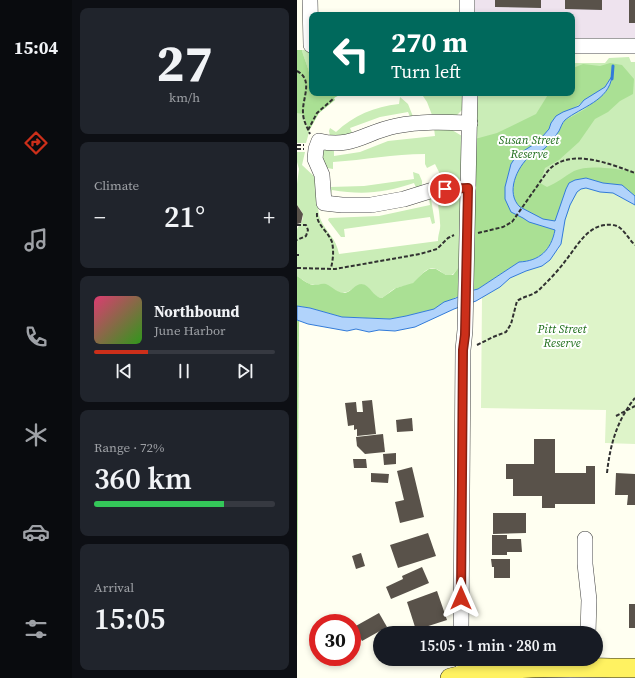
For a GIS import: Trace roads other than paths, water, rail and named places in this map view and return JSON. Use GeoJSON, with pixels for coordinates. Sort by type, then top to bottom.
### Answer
{"type":"FeatureCollection","features":[{"type":"Feature","properties":{"kind":"main road"},"geometry":{"type":"LineString","coordinates":[[603,665],[635,668]]}},
{"type":"Feature","properties":{"kind":"main road"},"geometry":{"type":"LineString","coordinates":[[458,673],[549,666]]}},
{"type":"Feature","properties":{"kind":"street"},"geometry":{"type":"LineString","coordinates":[[309,12],[310,0]]}},
{"type":"Feature","properties":{"kind":"street"},"geometry":{"type":"LineString","coordinates":[[467,0],[467,12]]}},
{"type":"Feature","properties":{"kind":"street"},"geometry":{"type":"LineString","coordinates":[[307,45],[309,15]]}},
{"type":"Feature","properties":{"kind":"street"},"geometry":{"type":"LineString","coordinates":[[575,46],[635,46]]}},
{"type":"Feature","properties":{"kind":"street"},"geometry":{"type":"LineString","coordinates":[[461,626],[463,350],[465,330],[470,96]]}},
{"type":"Feature","properties":{"kind":"street"},"geometry":{"type":"LineString","coordinates":[[468,188],[440,189],[404,199],[371,205],[324,203],[322,175],[315,159],[316,149],[314,140],[332,144],[346,143],[391,127],[422,123],[470,123]]}},
{"type":"Feature","properties":{"kind":"street"},"geometry":{"type":"LineString","coordinates":[[585,539],[589,626]]}},
{"type":"Feature","properties":{"kind":"water"},"geometry":{"type":"Polygon","coordinates":[[[612,76],[610,85],[606,92],[565,120],[559,131],[546,147],[530,156],[525,161],[517,173],[513,188],[513,195],[520,207],[543,219],[555,221],[569,183],[586,178],[603,183],[622,185],[635,196],[635,205],[613,193],[600,192],[586,188],[581,189],[577,192],[570,205],[565,220],[561,244],[550,260],[542,266],[510,278],[500,287],[476,301],[454,309],[415,327],[395,331],[379,330],[369,332],[356,329],[347,331],[308,324],[297,320],[297,306],[342,317],[390,319],[434,309],[444,302],[456,298],[466,292],[478,289],[519,262],[539,257],[551,243],[555,230],[529,222],[511,212],[505,199],[505,187],[511,164],[517,155],[536,143],[542,137],[549,129],[556,116],[579,106],[584,100],[605,87],[612,76]]]}},
{"type":"Feature","properties":{"kind":"waterway"},"geometry":{"type":"LineString","coordinates":[[612,79],[613,66]]}},
{"type":"Feature","properties":{"kind":"park label","name":"Susan Street Reserve"},"geometry":{"type":"Point","coordinates":[529,147]}},
{"type":"Feature","properties":{"kind":"park label","name":"Pitt Street Reserve"},"geometry":{"type":"Point","coordinates":[562,336]}}]}
